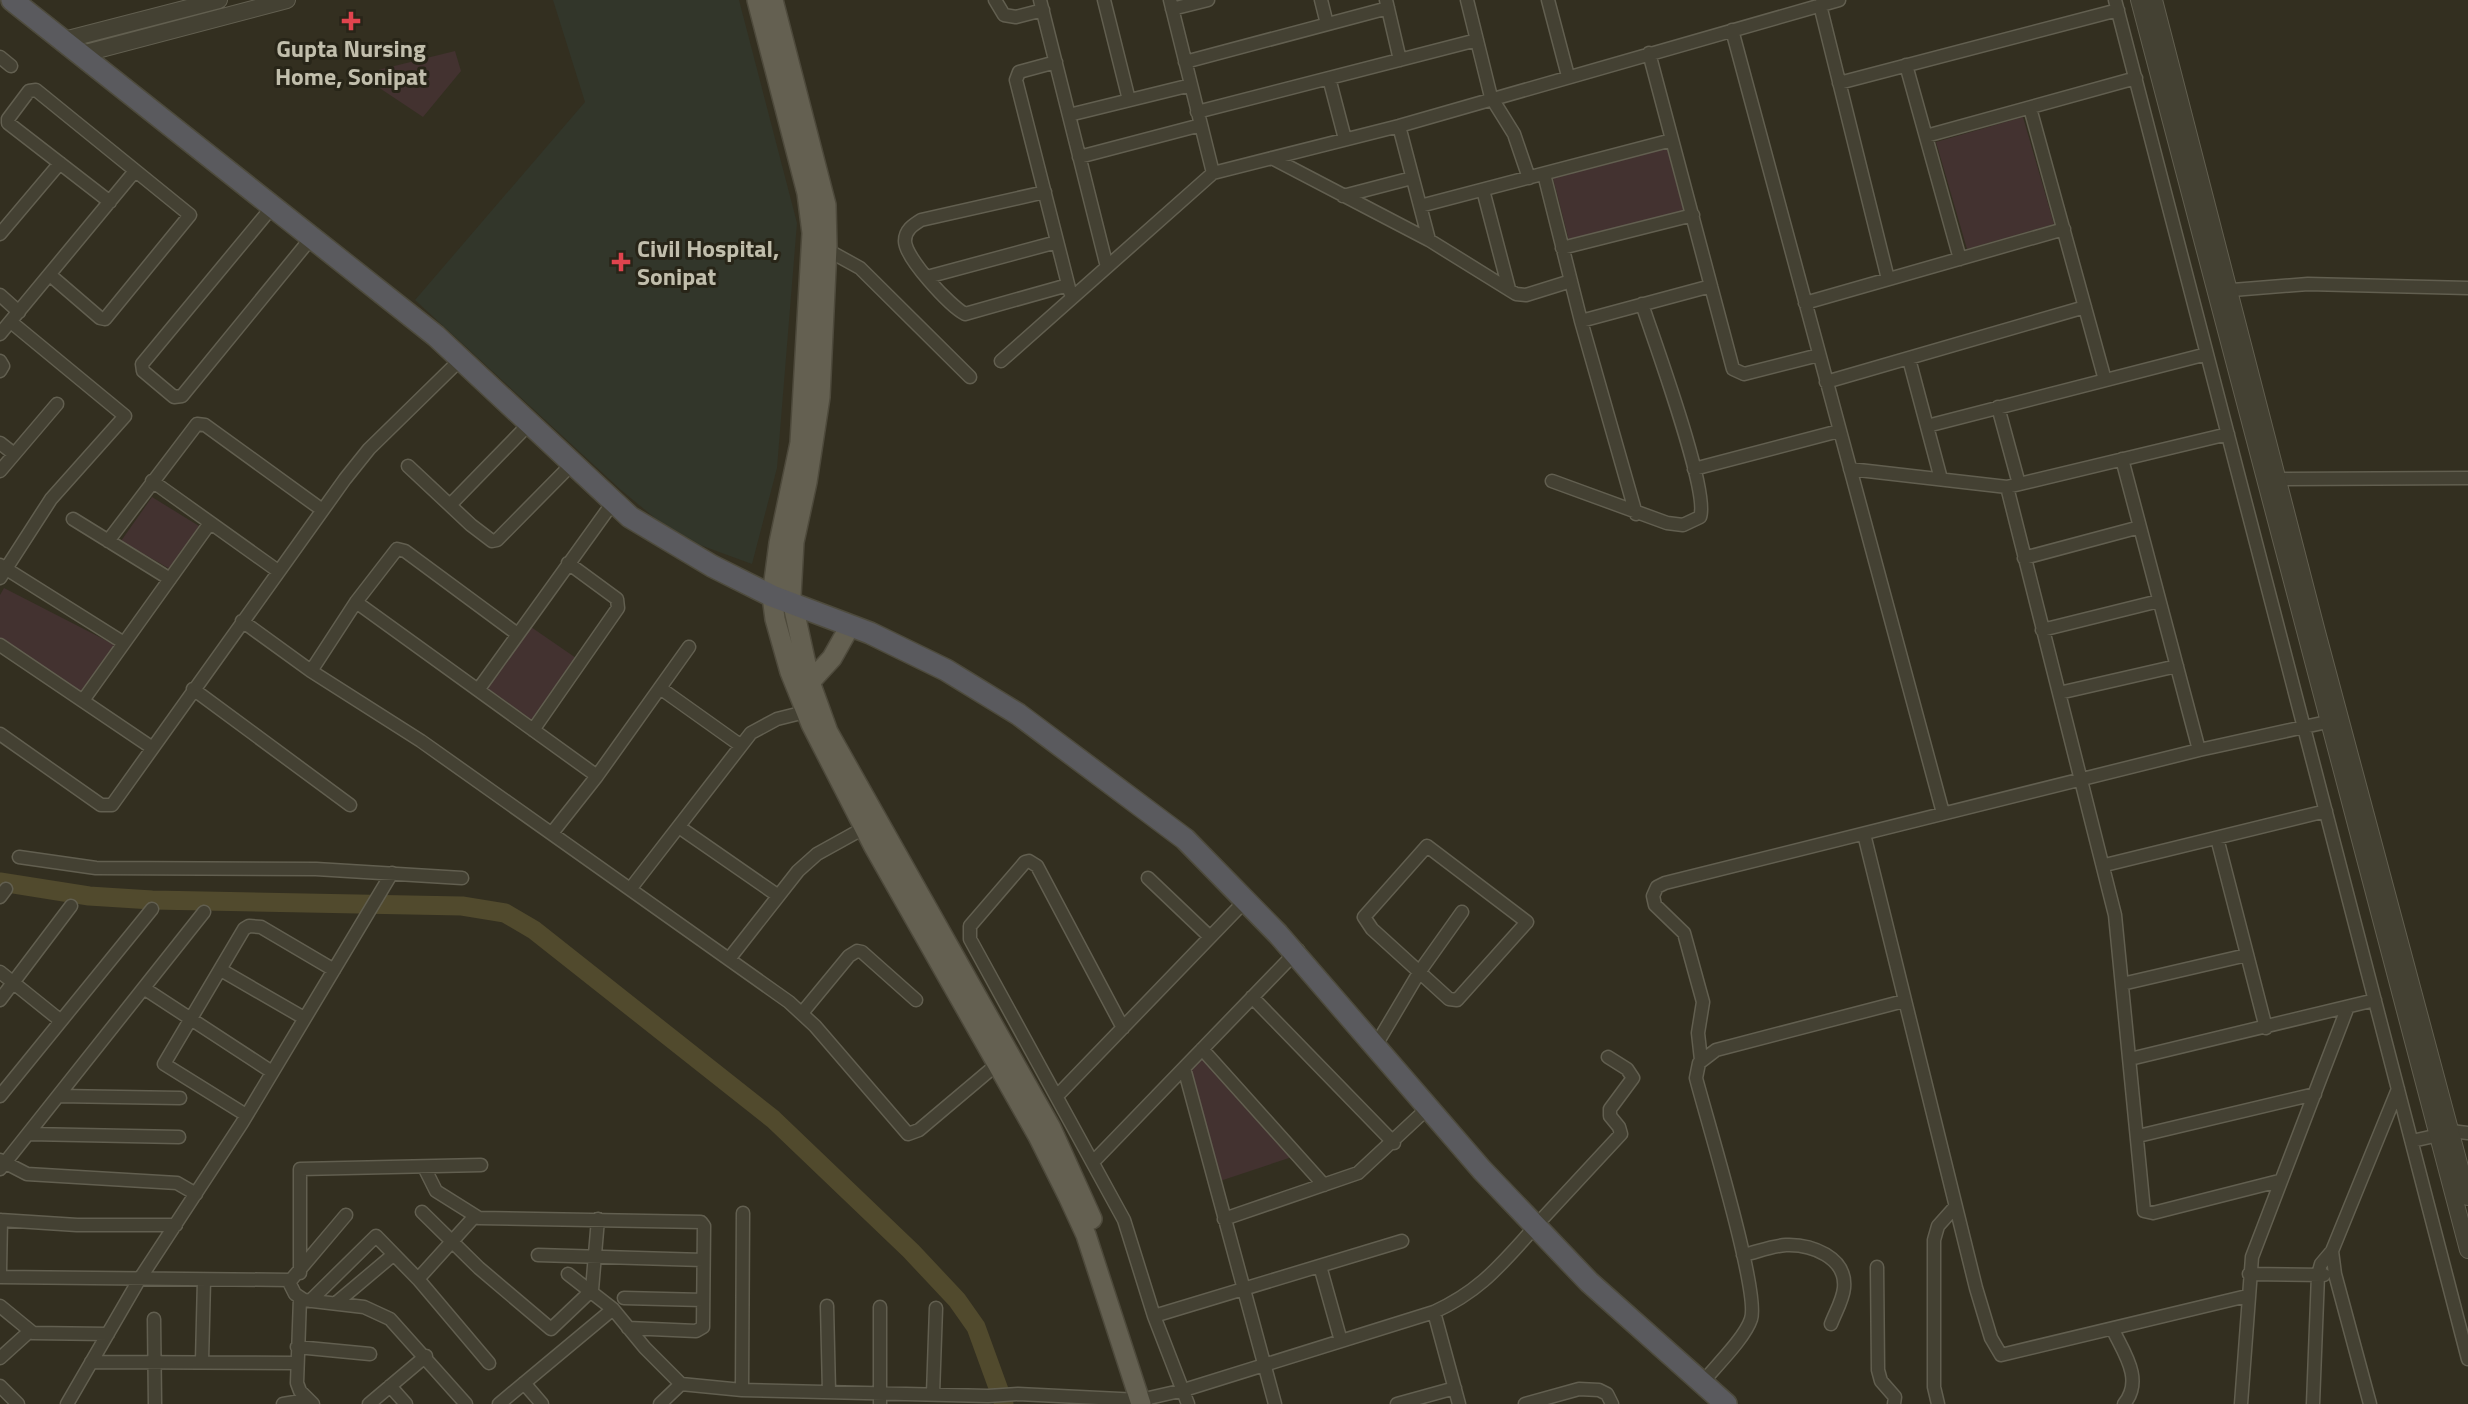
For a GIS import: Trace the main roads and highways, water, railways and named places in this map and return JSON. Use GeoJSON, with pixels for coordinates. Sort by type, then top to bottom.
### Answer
{"type":"FeatureCollection","features":[{"type":"Feature","properties":{"kind":"highway"},"geometry":{"type":"LineString","coordinates":[[12,0],[312,237],[461,359],[631,517],[681,549],[946,670],[1018,714],[1185,839],[1245,901],[1281,930]]}},
{"type":"Feature","properties":{"kind":"highway"},"geometry":{"type":"LineString","coordinates":[[777,595],[874,623],[951,661],[1024,706],[1192,831],[1540,1222],[1598,1273],[1705,1378],[1726,1404]]}},
{"type":"Feature","properties":{"kind":"highway"},"geometry":{"type":"LineString","coordinates":[[1379,1040],[1430,1106],[1471,1146]]}},
{"type":"Feature","properties":{"kind":"highway"},"geometry":{"type":"LineString","coordinates":[[1705,1378],[1744,1404]]}},
{"type":"Feature","properties":{"kind":"main road"},"geometry":{"type":"LineString","coordinates":[[757,0],[819,246]]}},
{"type":"Feature","properties":{"kind":"main road"},"geometry":{"type":"LineString","coordinates":[[773,0],[826,205],[819,246],[800,443],[777,595],[786,659],[813,710],[864,828],[1003,1059]]}},
{"type":"Feature","properties":{"kind":"main road"},"geometry":{"type":"LineString","coordinates":[[777,595],[810,682],[813,710],[828,732],[1003,1059],[1086,1235],[1147,1401]]}},
{"type":"Feature","properties":{"kind":"main road"},"geometry":{"type":"LineString","coordinates":[[810,682],[832,658],[850,626]]}},
{"type":"Feature","properties":{"kind":"waterway"},"geometry":{"type":"LineString","coordinates":[[0,882],[89,896],[152,900],[462,906],[505,913],[534,930],[773,1119],[911,1251],[957,1300],[976,1327],[1004,1404]]}},
{"type":"Feature","properties":{"kind":"place","name":"Gupta Nursing Home, Sonipat"},"geometry":{"type":"Point","coordinates":[351,21]}},
{"type":"Feature","properties":{"kind":"place","name":"Civil Hospital, Sonipat"},"geometry":{"type":"Point","coordinates":[621,262]}}]}
